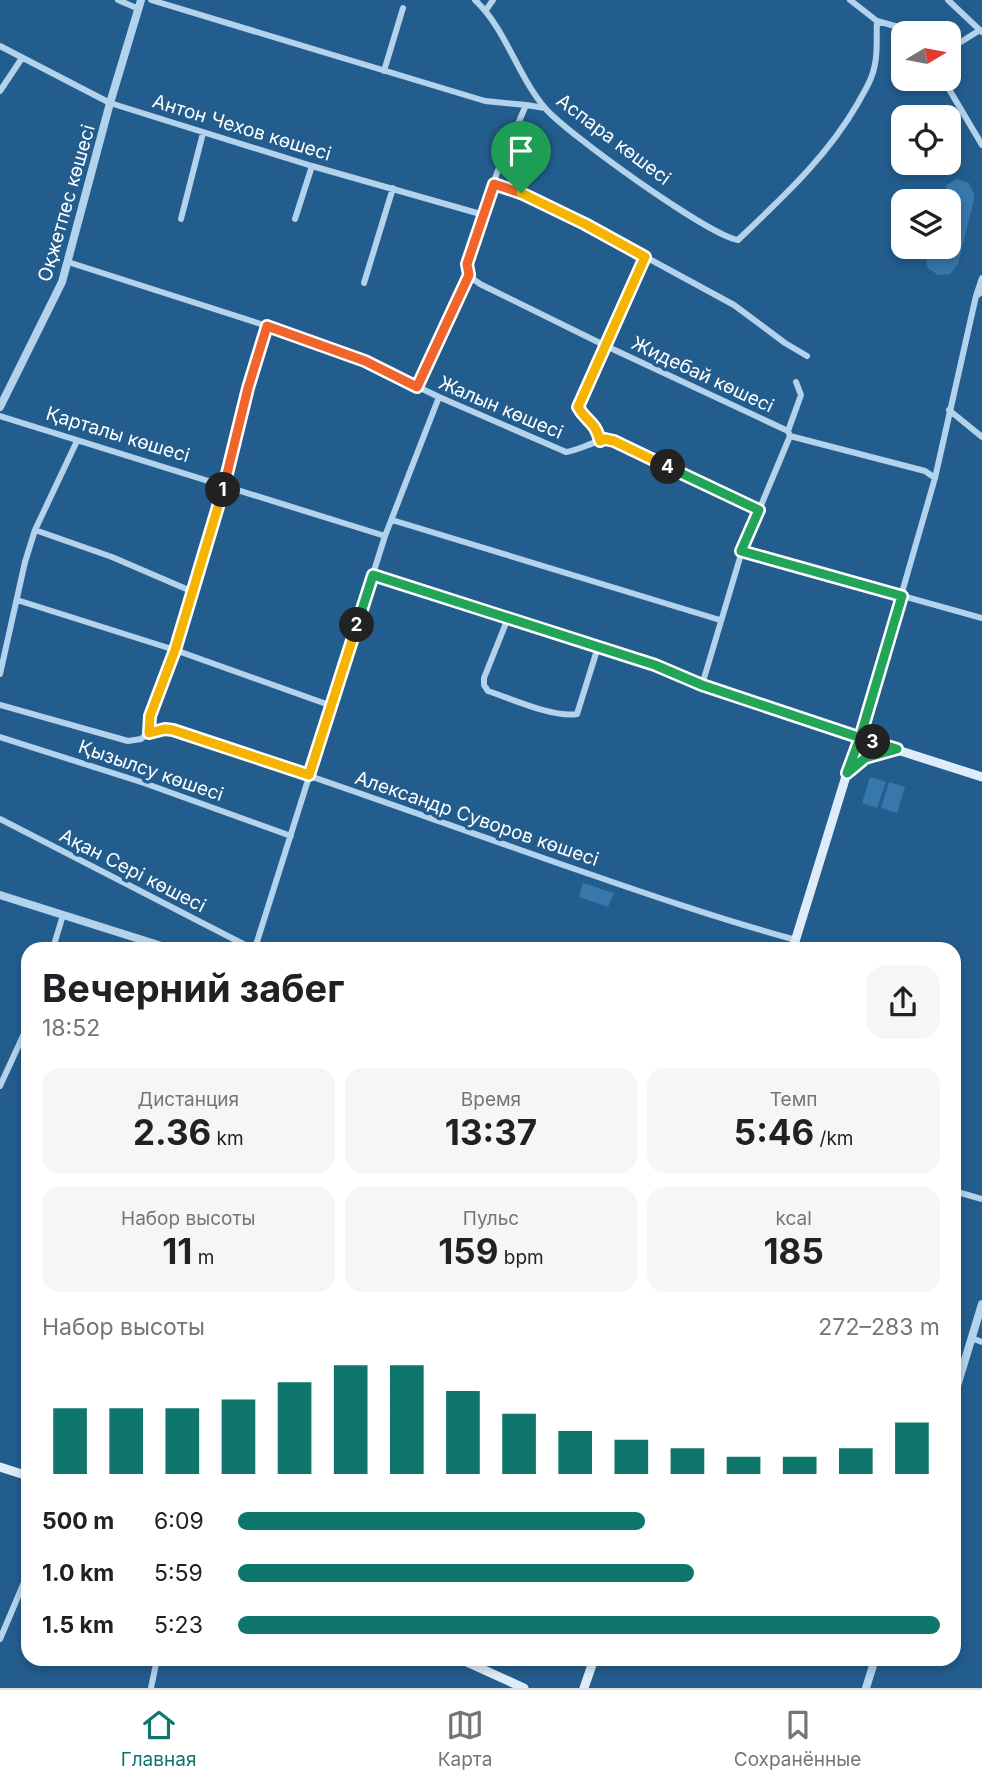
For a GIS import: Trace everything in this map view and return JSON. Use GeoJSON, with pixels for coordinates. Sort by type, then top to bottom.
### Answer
{"type":"FeatureCollection","features":[{"type":"Feature","properties":{"kind":"main road"},"geometry":{"type":"LineString","coordinates":[[795,942],[860,738],[982,777]]}},
{"type":"Feature","properties":{"kind":"main road"},"geometry":{"type":"LineString","coordinates":[[847,773],[865,758],[897,749]]}},
{"type":"Feature","properties":{"kind":"main road"},"geometry":{"type":"LineString","coordinates":[[0,1466],[21,1474]]}},
{"type":"Feature","properties":{"kind":"main road"},"geometry":{"type":"LineString","coordinates":[[475,1666],[524,1688]]}},
{"type":"Feature","properties":{"kind":"main road"},"geometry":{"type":"LineString","coordinates":[[584,1688],[592,1666]]}},
{"type":"Feature","properties":{"kind":"street"},"geometry":{"type":"LineString","coordinates":[[118,0],[140,4]]}},
{"type":"Feature","properties":{"kind":"street"},"geometry":{"type":"LineString","coordinates":[[151,0],[485,101],[545,108]]}},
{"type":"Feature","properties":{"kind":"street","name":"Аспара көшесі"},"geometry":{"type":"LineString","coordinates":[[475,0],[486,10],[545,108],[603,155],[705,225],[729,239],[738,240],[797,184],[846,123],[870,83],[876,63],[877,21]]}},
{"type":"Feature","properties":{"kind":"street"},"geometry":{"type":"LineString","coordinates":[[486,10],[493,0]]}},
{"type":"Feature","properties":{"kind":"street"},"geometry":{"type":"LineString","coordinates":[[850,0],[877,21],[891,25]]}},
{"type":"Feature","properties":{"kind":"street"},"geometry":{"type":"LineString","coordinates":[[948,0],[981,31],[961,43]]}},
{"type":"Feature","properties":{"kind":"street","name":"Оқжетпес көшесі"},"geometry":{"type":"LineString","coordinates":[[0,407],[55,298],[68,262],[110,103],[140,4]]}},
{"type":"Feature","properties":{"kind":"street"},"geometry":{"type":"LineString","coordinates":[[384,71],[403,8]]}},
{"type":"Feature","properties":{"kind":"street","name":"Антон Чехов көшесі"},"geometry":{"type":"LineString","coordinates":[[0,46],[110,103],[312,166],[484,215]]}},
{"type":"Feature","properties":{"kind":"street"},"geometry":{"type":"LineString","coordinates":[[0,91],[22,58]]}},
{"type":"Feature","properties":{"kind":"street"},"geometry":{"type":"LineString","coordinates":[[950,91],[982,145]]}},
{"type":"Feature","properties":{"kind":"street"},"geometry":{"type":"LineString","coordinates":[[417,387],[469,275],[467,264],[494,184],[526,105]]}},
{"type":"Feature","properties":{"kind":"street"},"geometry":{"type":"LineString","coordinates":[[181,219],[203,133]]}},
{"type":"Feature","properties":{"kind":"street"},"geometry":{"type":"LineString","coordinates":[[295,219],[312,166]]}},
{"type":"Feature","properties":{"kind":"street"},"geometry":{"type":"LineString","coordinates":[[494,184],[521,193],[575,219],[734,305],[807,356]]}},
{"type":"Feature","properties":{"kind":"street"},"geometry":{"type":"LineString","coordinates":[[364,284],[393,188]]}},
{"type":"Feature","properties":{"kind":"street","name":"Жидебай көшесі"},"geometry":{"type":"LineString","coordinates":[[600,441],[592,421],[578,407],[645,257]]}},
{"type":"Feature","properties":{"kind":"street","name":"Жалын көшесі"},"geometry":{"type":"LineString","coordinates":[[68,262],[267,326],[365,361],[439,397],[566,452],[578,451],[600,441]]}},
{"type":"Feature","properties":{"kind":"street","name":"Жидебай көшесі"},"geometry":{"type":"LineString","coordinates":[[469,275],[480,284],[789,434],[925,471],[935,478]]}},
{"type":"Feature","properties":{"kind":"street"},"geometry":{"type":"LineString","coordinates":[[373,575],[655,665],[702,685],[860,738],[935,478],[982,278]]}},
{"type":"Feature","properties":{"kind":"street"},"geometry":{"type":"LineString","coordinates":[[0,705],[128,741],[141,739],[149,733],[150,716],[175,650],[225,484],[248,388],[267,326]]}},
{"type":"Feature","properties":{"kind":"street"},"geometry":{"type":"LineString","coordinates":[[702,685],[741,551],[789,434],[801,395],[796,383]]}},
{"type":"Feature","properties":{"kind":"street"},"geometry":{"type":"LineString","coordinates":[[255,942],[385,536],[439,397]]}},
{"type":"Feature","properties":{"kind":"street"},"geometry":{"type":"LineString","coordinates":[[949,410],[982,437]]}},
{"type":"Feature","properties":{"kind":"street","name":"Қарталы көшесі"},"geometry":{"type":"LineString","coordinates":[[0,416],[385,536]]}},
{"type":"Feature","properties":{"kind":"street"},"geometry":{"type":"LineString","coordinates":[[0,674],[35,530],[77,441]]}},
{"type":"Feature","properties":{"kind":"street"},"geometry":{"type":"LineString","coordinates":[[600,441],[614,441],[759,510]]}},
{"type":"Feature","properties":{"kind":"street"},"geometry":{"type":"LineString","coordinates":[[393,520],[720,620]]}},
{"type":"Feature","properties":{"kind":"street"},"geometry":{"type":"LineString","coordinates":[[35,530],[112,557],[191,591]]}},
{"type":"Feature","properties":{"kind":"street"},"geometry":{"type":"LineString","coordinates":[[741,551],[982,618]]}},
{"type":"Feature","properties":{"kind":"street"},"geometry":{"type":"LineString","coordinates":[[17,600],[175,650],[332,706]]}},
{"type":"Feature","properties":{"kind":"street"},"geometry":{"type":"LineString","coordinates":[[508,618],[484,678],[488,691],[564,714],[577,714],[598,647]]}},
{"type":"Feature","properties":{"kind":"street","name":"Александр Суворов көшесі"},"geometry":{"type":"LineString","coordinates":[[149,733],[173,730],[788,942]]}},
{"type":"Feature","properties":{"kind":"street","name":"Қызылсу көшесі"},"geometry":{"type":"LineString","coordinates":[[0,737],[144,783],[291,836]]}},
{"type":"Feature","properties":{"kind":"street","name":"Ақан Сері көшесі"},"geometry":{"type":"LineString","coordinates":[[0,819],[241,942]]}},
{"type":"Feature","properties":{"kind":"street"},"geometry":{"type":"LineString","coordinates":[[0,895],[149,942]]}},
{"type":"Feature","properties":{"kind":"street"},"geometry":{"type":"LineString","coordinates":[[55,942],[63,915]]}},
{"type":"Feature","properties":{"kind":"street"},"geometry":{"type":"LineString","coordinates":[[0,1086],[21,1040]]}},
{"type":"Feature","properties":{"kind":"street"},"geometry":{"type":"LineString","coordinates":[[961,1193],[982,1199]]}},
{"type":"Feature","properties":{"kind":"street"},"geometry":{"type":"LineString","coordinates":[[961,1372],[982,1304]]}},
{"type":"Feature","properties":{"kind":"street"},"geometry":{"type":"LineString","coordinates":[[971,1338],[982,1342]]}},
{"type":"Feature","properties":{"kind":"street"},"geometry":{"type":"LineString","coordinates":[[0,1639],[21,1590]]}},
{"type":"Feature","properties":{"kind":"street"},"geometry":{"type":"LineString","coordinates":[[152,1688],[156,1666]]}},
{"type":"Feature","properties":{"kind":"street"},"geometry":{"type":"LineString","coordinates":[[866,1688],[873,1666]]}},
{"type":"Feature","properties":{"kind":"shaded area"},"geometry":{"type":"Polygon","coordinates":[[[957,179],[969,183],[974,194],[961,252],[961,189],[946,189],[957,179]]]}},
{"type":"Feature","properties":{"kind":"shaded area"},"geometry":{"type":"Polygon","coordinates":[[[927,259],[959,259],[950,274],[938,275],[928,268],[927,259]]]}},
{"type":"Feature","properties":{"kind":"shaded area"},"geometry":{"type":"Polygon","coordinates":[[[870,777],[886,782],[877,808],[862,803],[870,777]]]}},
{"type":"Feature","properties":{"kind":"shaded area"},"geometry":{"type":"Polygon","coordinates":[[[889,782],[905,787],[897,813],[881,808],[889,782]]]}},
{"type":"Feature","properties":{"kind":"shaded area"},"geometry":{"type":"Polygon","coordinates":[[[583,883],[614,893],[608,907],[579,897],[583,883]]]}},
{"type":"Feature","properties":{"kind":"route"},"geometry":{"type":"LineString","coordinates":[[521,193],[494,184],[467,264],[466,271],[469,275],[417,387],[365,361],[267,326],[248,388],[225,484],[175,650],[150,716],[149,733],[156,730],[173,730],[309,775],[373,575],[655,665],[702,685],[860,738],[897,749],[875,753],[847,773],[860,738],[902,596],[741,551],[759,510],[614,441],[600,441],[597,428],[578,407],[579,401],[645,257],[521,193]]}}]}
